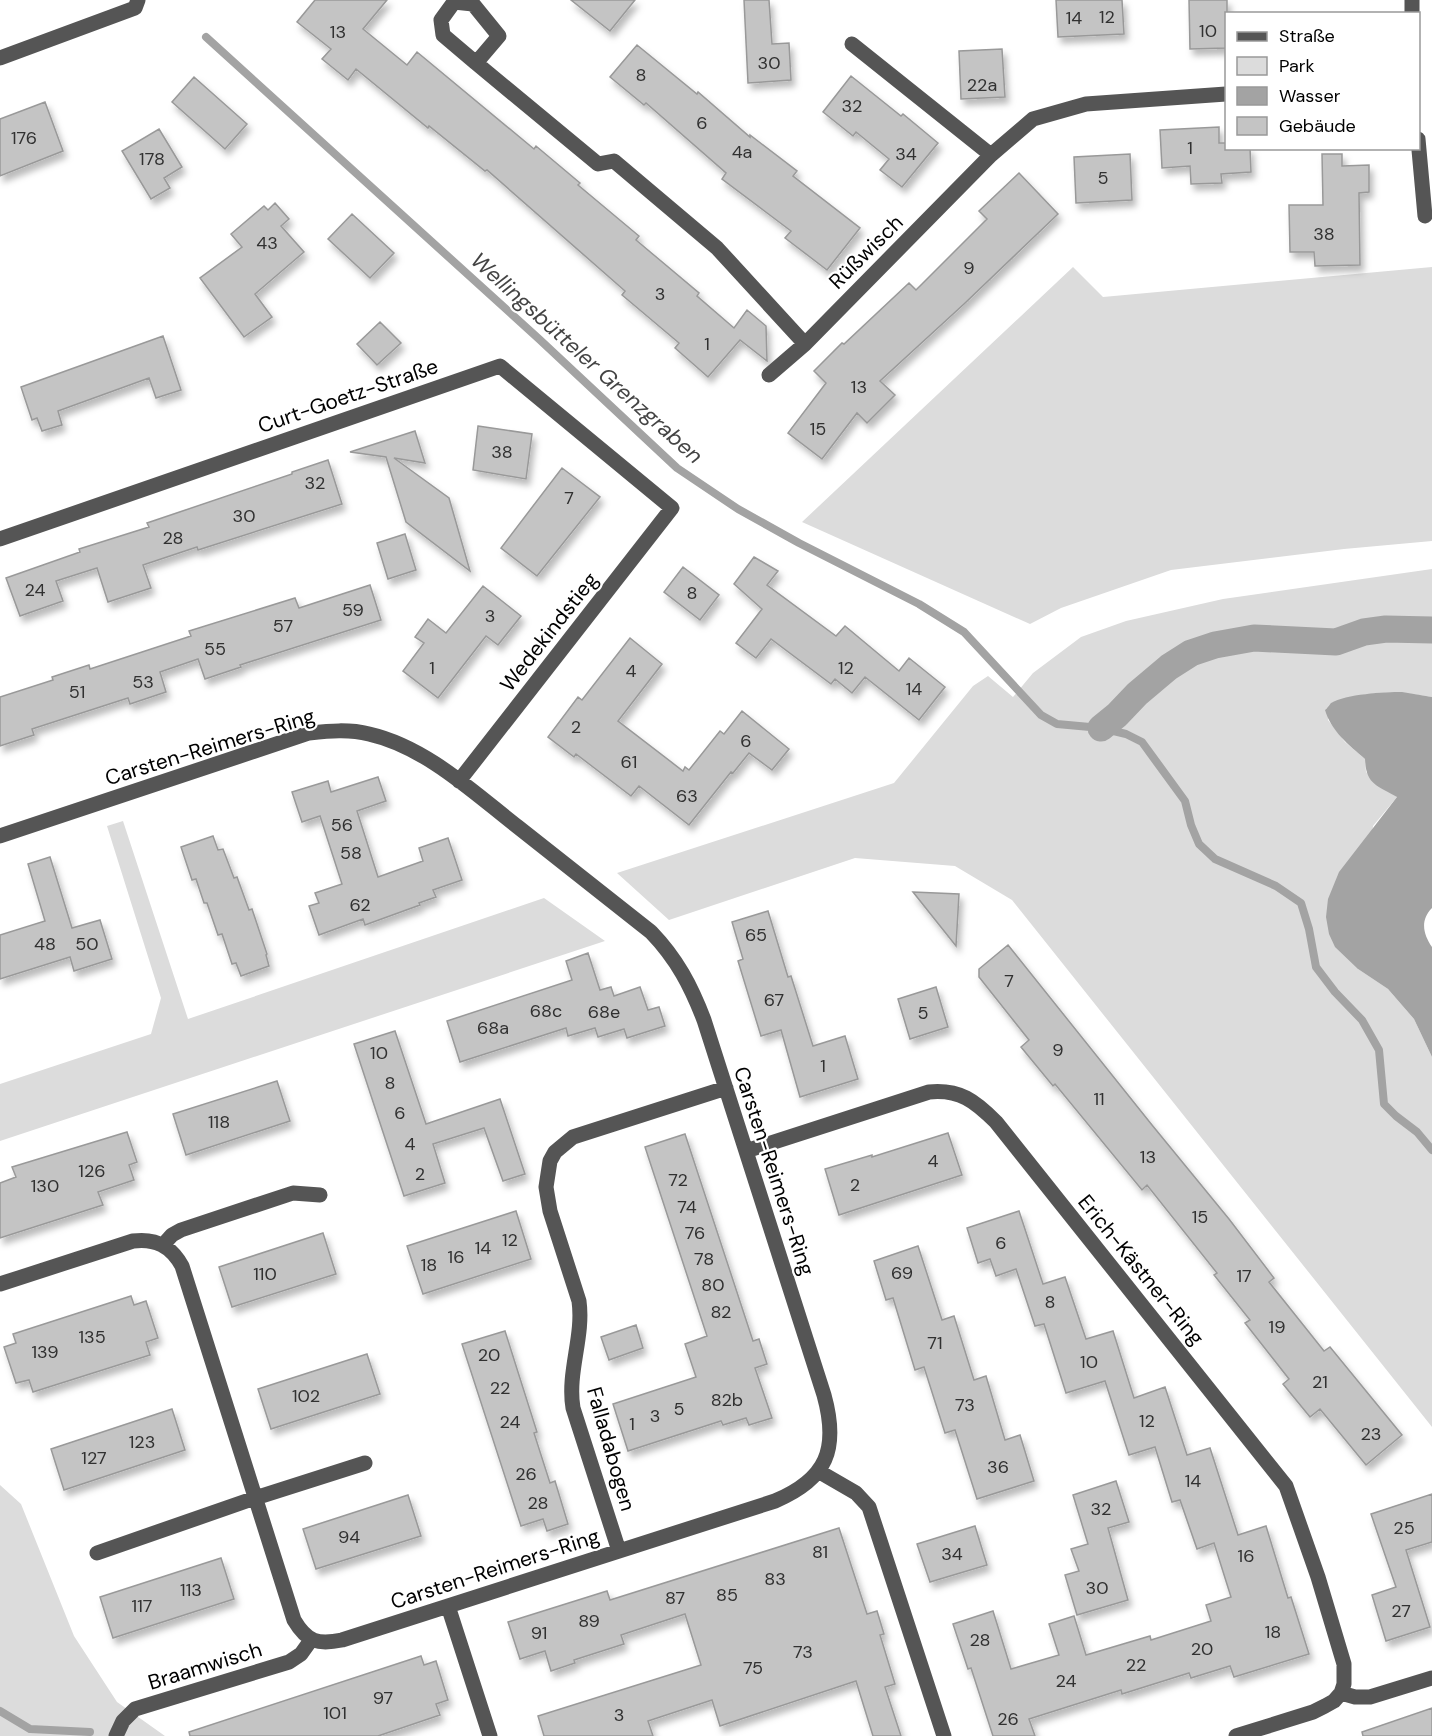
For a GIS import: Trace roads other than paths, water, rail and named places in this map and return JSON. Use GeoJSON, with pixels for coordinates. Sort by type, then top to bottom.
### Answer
{"type":"FeatureCollection","features":[{"type":"Feature","properties":{"kind":"street"},"geometry":{"type":"LineString","coordinates":[[0,58],[136,4]]}},
{"type":"Feature","properties":{"kind":"street"},"geometry":{"type":"LineString","coordinates":[[852,44],[991,155]]}},
{"type":"Feature","properties":{"kind":"street"},"geometry":{"type":"LineString","coordinates":[[476,63],[598,164],[614,161],[717,248],[805,344]]}},
{"type":"Feature","properties":{"kind":"street","name":"Rüßwisch"},"geometry":{"type":"LineString","coordinates":[[769,375],[805,344],[991,155],[1033,118],[1086,104],[1225,94]]}},
{"type":"Feature","properties":{"kind":"street"},"geometry":{"type":"LineString","coordinates":[[1420,150],[1425,216]]}},
{"type":"Feature","properties":{"kind":"street","name":"Curt-Goetz-Straße"},"geometry":{"type":"LineString","coordinates":[[0,539],[500,366],[672,508]]}},
{"type":"Feature","properties":{"kind":"street","name":"Wedekindstieg"},"geometry":{"type":"LineString","coordinates":[[459,781],[672,508]]}},
{"type":"Feature","properties":{"kind":"street","name":"Carsten-Reimers-Ring"},"geometry":{"type":"LineString","coordinates":[[0,836],[309,733],[352,731],[369,734],[395,742],[420,755],[459,781],[651,932],[675,959],[704,1020],[827,1407],[830,1423],[829,1443],[825,1459],[818,1471],[804,1485],[775,1501],[342,1640],[324,1642],[311,1640]]}},
{"type":"Feature","properties":{"kind":"street","name":"Falladabogen"},"geometry":{"type":"LineString","coordinates":[[619,1551],[573,1408],[571,1377],[580,1314],[579,1301],[550,1210],[546,1187],[547,1170],[555,1152],[573,1137],[726,1088]]}},
{"type":"Feature","properties":{"kind":"street","name":"Erich-Kästner-Ring"},"geometry":{"type":"LineString","coordinates":[[746,1152],[929,1092],[941,1091],[963,1096],[984,1110],[996,1122],[1286,1486],[1318,1577],[1344,1664],[1344,1684],[1341,1693]]}},
{"type":"Feature","properties":{"kind":"street"},"geometry":{"type":"LineString","coordinates":[[162,1245],[181,1230],[293,1194],[320,1195]]}},
{"type":"Feature","properties":{"kind":"street"},"geometry":{"type":"LineString","coordinates":[[0,1284],[133,1241],[148,1240],[162,1245],[175,1255],[182,1266],[294,1620],[311,1640]]}},
{"type":"Feature","properties":{"kind":"street"},"geometry":{"type":"LineString","coordinates":[[97,1553],[364,1463]]}},
{"type":"Feature","properties":{"kind":"street"},"geometry":{"type":"LineString","coordinates":[[818,1471],[856,1493],[869,1507],[944,1736]]}},
{"type":"Feature","properties":{"kind":"street"},"geometry":{"type":"LineString","coordinates":[[448,1606],[490,1736]]}},
{"type":"Feature","properties":{"kind":"street","name":"Braamwisch"},"geometry":{"type":"LineString","coordinates":[[116,1736],[123,1721],[135,1709],[289,1662],[301,1654],[311,1640]]}},
{"type":"Feature","properties":{"kind":"street"},"geometry":{"type":"LineString","coordinates":[[1236,1736],[1313,1712],[1334,1701],[1341,1693],[1355,1697],[1370,1697],[1432,1678]]}},
{"type":"Feature","properties":{"kind":"water"},"geometry":{"type":"Polygon","coordinates":[[[1402,692],[1432,697],[1432,908],[1426,917],[1424,927],[1432,947],[1432,1057],[1414,1019],[1388,989],[1358,969],[1335,947],[1329,934],[1326,917],[1328,899],[1339,872],[1397,797],[1378,787],[1370,779],[1365,759],[1336,731],[1325,710],[1331,703],[1346,697],[1402,692]]]}},
{"type":"Feature","properties":{"kind":"waterway","name":"Wellingsbütteler Grenzgraben"},"geometry":{"type":"LineString","coordinates":[[206,37],[539,339],[677,468],[738,509],[919,604],[964,632],[1041,715],[1057,724],[1101,728],[1126,734],[1142,742],[1185,801],[1199,844],[1215,859],[1276,886],[1301,903],[1309,929],[1316,967],[1335,992],[1362,1020],[1379,1050],[1384,1104],[1417,1132],[1432,1150]]}},
{"type":"Feature","properties":{"kind":"waterway"},"geometry":{"type":"LineString","coordinates":[[1101,728],[1169,667],[1191,653],[1215,645],[1254,638],[1336,642],[1364,632],[1386,629],[1432,630]]}},
{"type":"Feature","properties":{"kind":"waterway"},"geometry":{"type":"LineString","coordinates":[[0,1711],[30,1729],[90,1732]]}}]}
